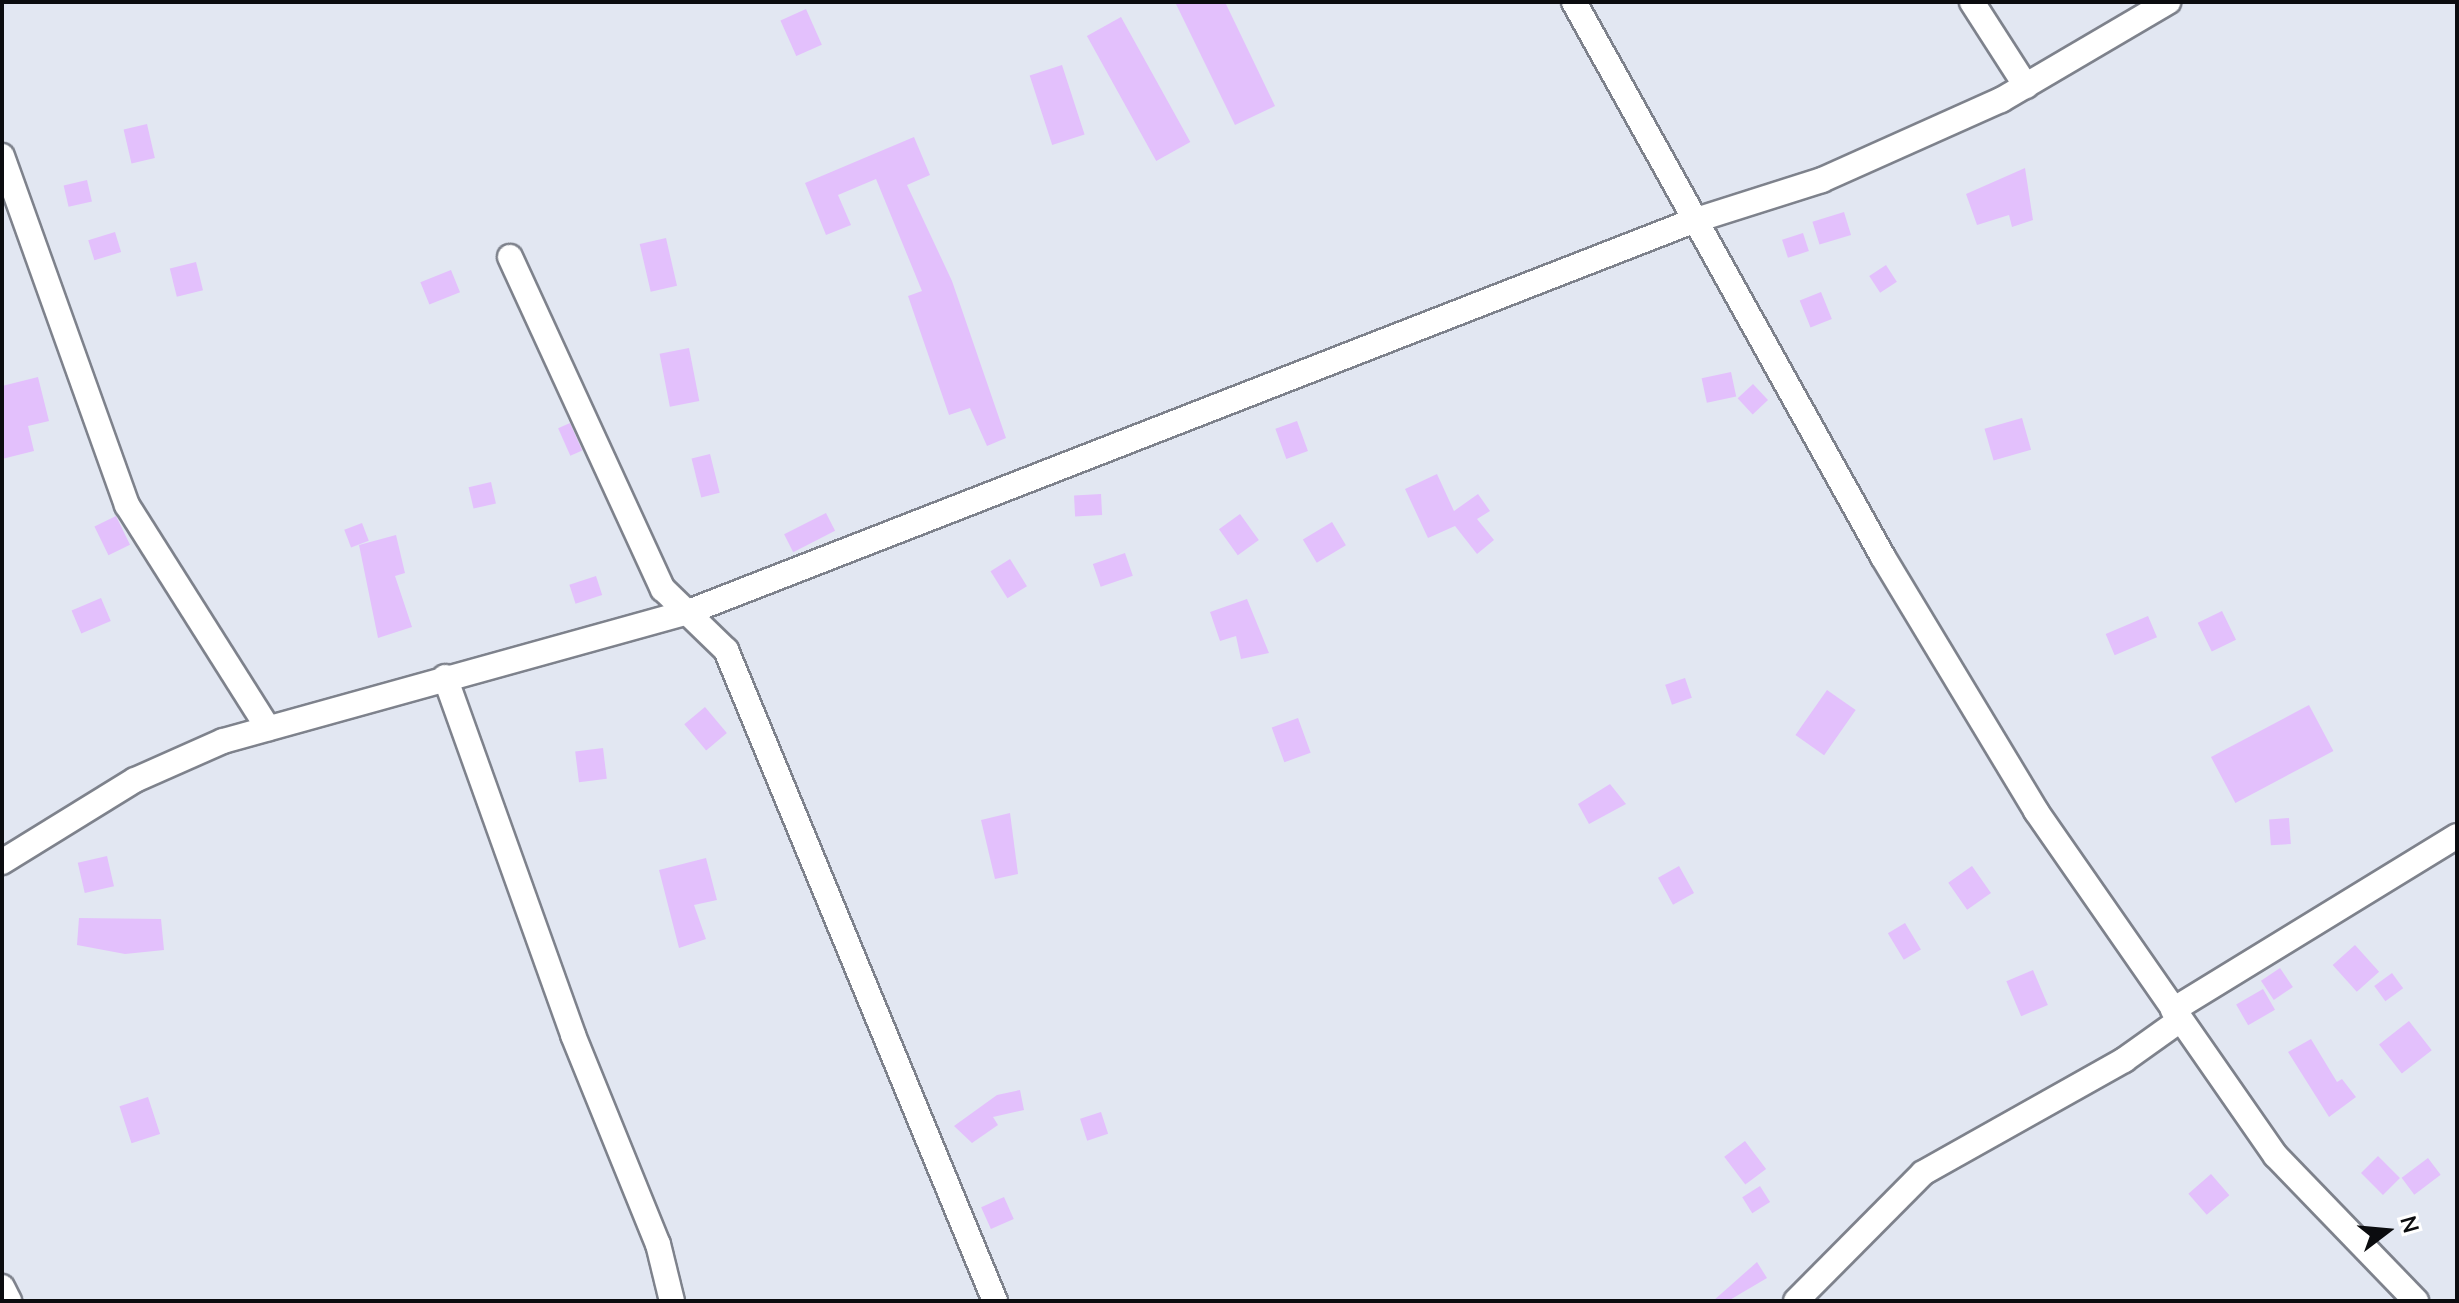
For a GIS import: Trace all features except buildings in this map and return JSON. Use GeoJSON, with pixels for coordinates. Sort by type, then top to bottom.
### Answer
{"type":"FeatureCollection","features":[{"type":"Feature","properties":{"kind":"street"},"geometry":{"type":"LineString","coordinates":[[1574,2],[1693,221],[2036,811],[2276,1156],[2416,1301]]}},
{"type":"Feature","properties":{"kind":"street"},"geometry":{"type":"LineString","coordinates":[[1972,2],[2026,86]]}},
{"type":"Feature","properties":{"kind":"street"},"geometry":{"type":"LineString","coordinates":[[2,862],[135,780],[268,728],[691,611],[1693,221],[1822,180],[2026,86],[2168,2]]}},
{"type":"Feature","properties":{"kind":"street"},"geometry":{"type":"LineString","coordinates":[[2,156],[127,505],[268,728]]}},
{"type":"Feature","properties":{"kind":"street"},"geometry":{"type":"LineString","coordinates":[[510,257],[663,589],[691,611],[726,650],[995,1301]]}},
{"type":"Feature","properties":{"kind":"street"},"geometry":{"type":"LineString","coordinates":[[445,677],[573,1035],[658,1244],[672,1301]]}},
{"type":"Feature","properties":{"kind":"street"},"geometry":{"type":"LineString","coordinates":[[1796,1301],[1923,1173],[2124,1060],[2176,1015],[2457,836]]}},
{"type":"Feature","properties":{"kind":"street"},"geometry":{"type":"LineString","coordinates":[[2,1287],[9,1301]]}}]}
